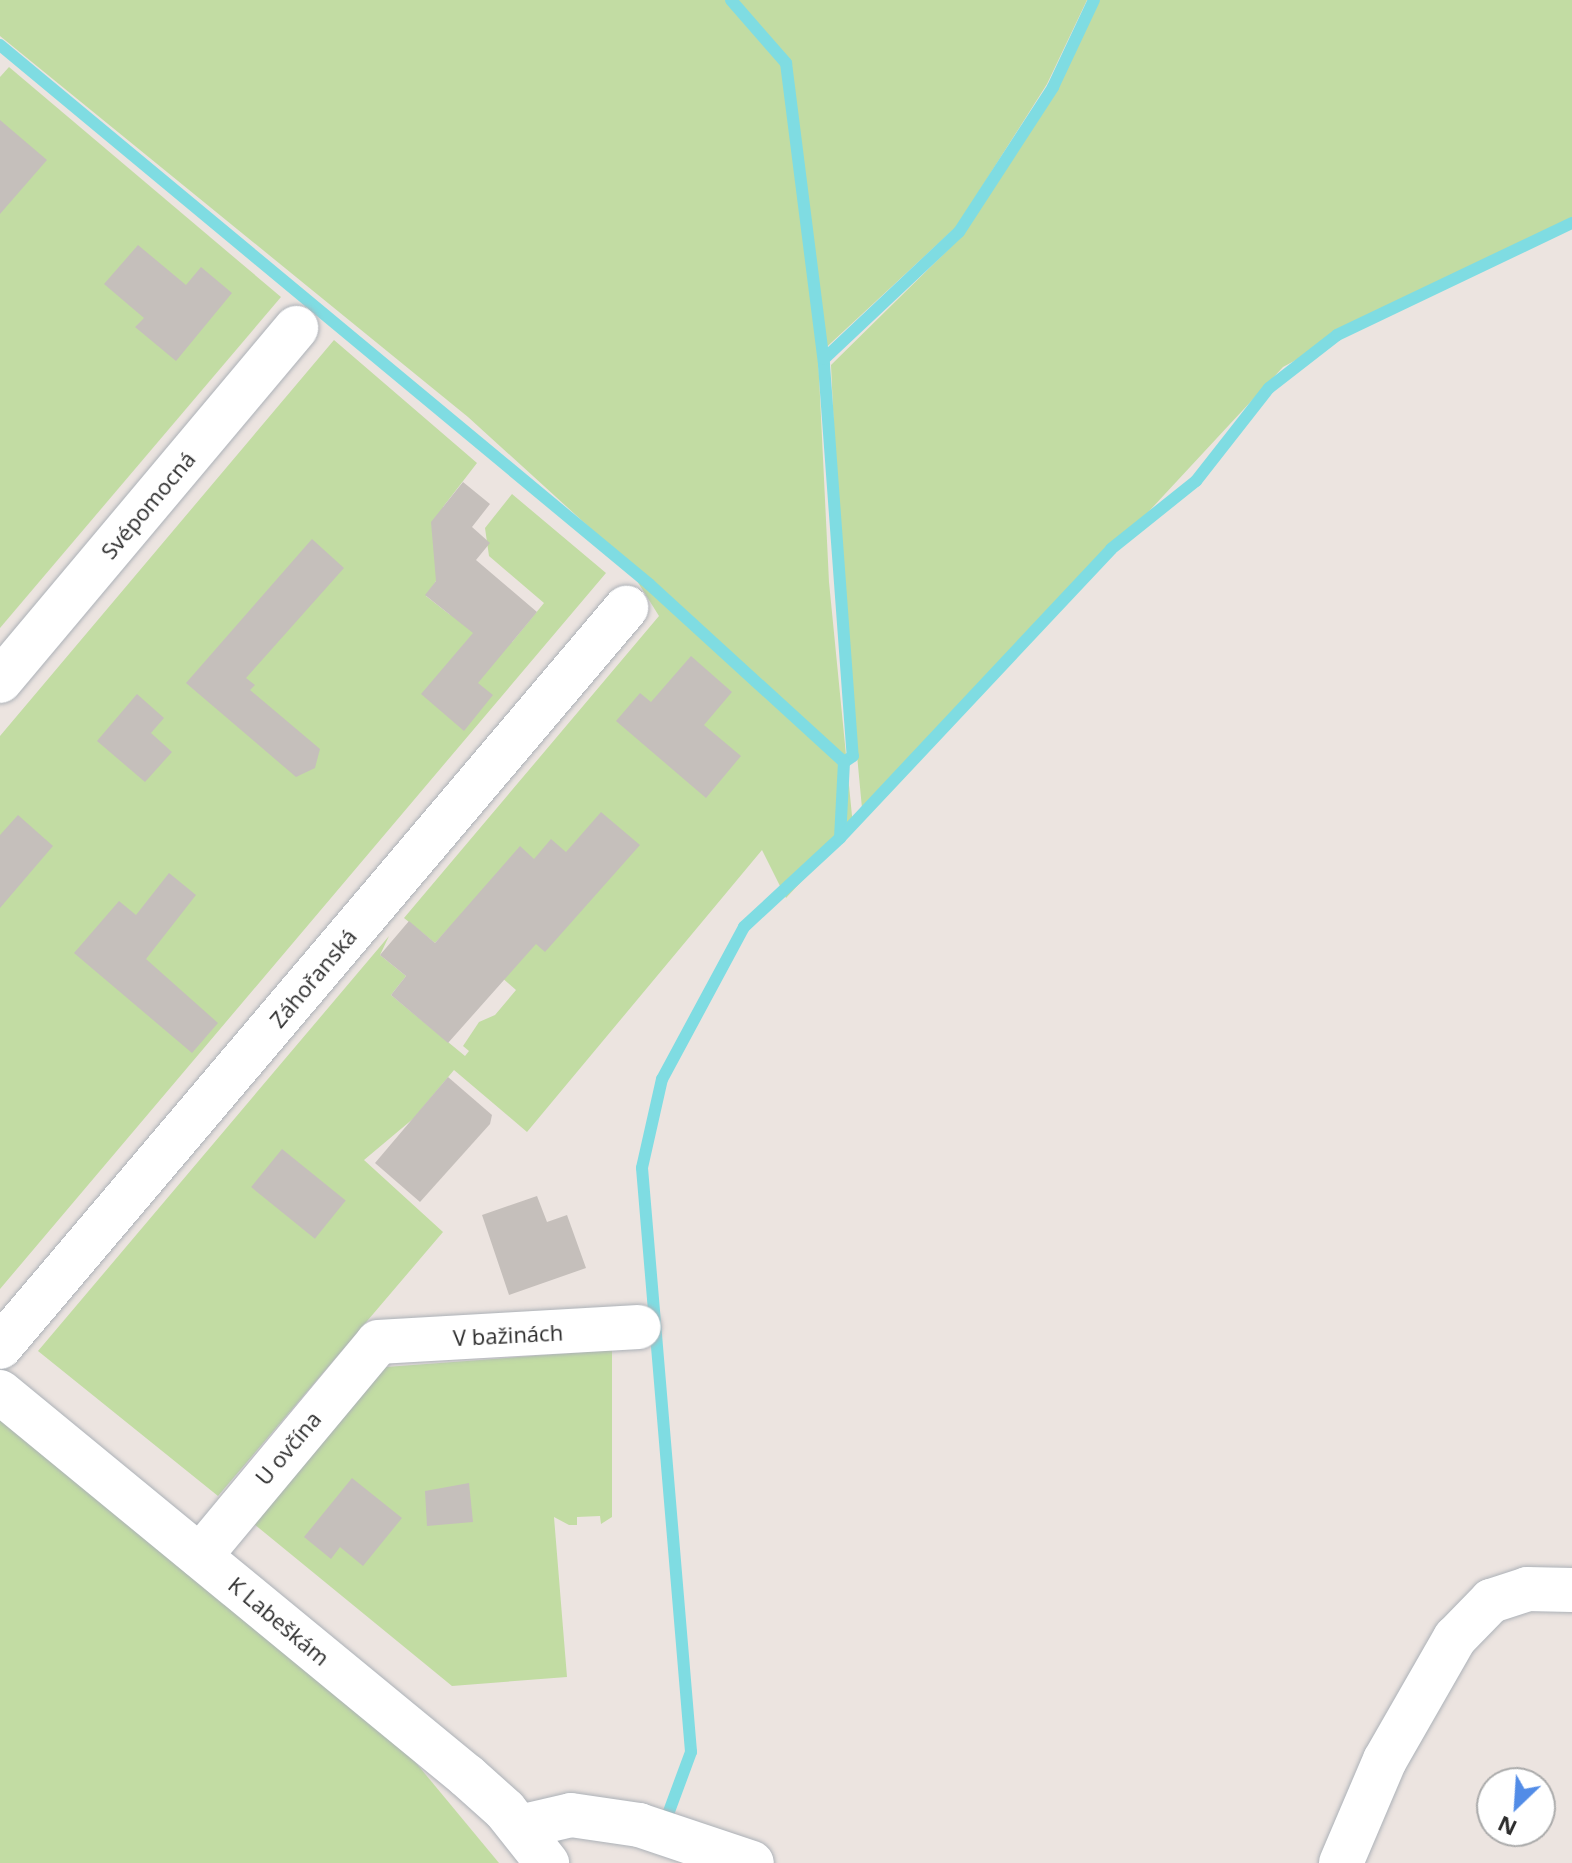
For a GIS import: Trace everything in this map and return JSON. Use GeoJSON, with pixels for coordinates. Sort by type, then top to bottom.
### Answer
{"type":"FeatureCollection","features":[{"type":"Feature","properties":{"kind":"street","name":"Svépomocná"},"geometry":{"type":"LineString","coordinates":[[0,681],[296,328]]}},
{"type":"Feature","properties":{"kind":"street","name":"Záhořanská"},"geometry":{"type":"LineString","coordinates":[[0,1347],[626,608]]}},
{"type":"Feature","properties":{"kind":"street","name":"V bažinách"},"geometry":{"type":"LineString","coordinates":[[378,1342],[639,1327]]}},
{"type":"Feature","properties":{"kind":"street","name":"U ovčína"},"geometry":{"type":"LineString","coordinates":[[200,1556],[378,1342]]}},
{"type":"Feature","properties":{"kind":"street","name":"K Labeškám"},"geometry":{"type":"LineString","coordinates":[[0,1392],[200,1556],[520,1827],[547,1863]]}},
{"type":"Feature","properties":{"kind":"street"},"geometry":{"type":"LineString","coordinates":[[1341,1863],[1385,1760],[1455,1638],[1491,1601],[1527,1589],[1572,1590]]}},
{"type":"Feature","properties":{"kind":"street"},"geometry":{"type":"LineString","coordinates":[[520,1827],[571,1815],[639,1825],[752,1863]]}},
{"type":"Feature","properties":{"kind":"green space"},"geometry":{"type":"Polygon","coordinates":[[[0,0],[1087,0],[1047,84],[957,226],[818,355],[829,582],[853,826],[786,898],[762,850],[527,1132],[454,1070],[414,1118],[364,1160],[443,1232],[218,1496],[38,1351],[389,936],[380,955],[406,976],[391,995],[465,1056],[469,1051],[463,1046],[479,1022],[495,1015],[516,990],[447,930],[435,943],[404,918],[659,616],[622,557],[468,417],[0,36],[0,0]]]}},
{"type":"Feature","properties":{"kind":"green space"},"geometry":{"type":"Polygon","coordinates":[[[1099,0],[1572,0],[1572,228],[1403,302],[1283,367],[863,819],[841,584],[831,365],[962,236],[1058,87],[1099,0]]]}},
{"type":"Feature","properties":{"kind":"green space"},"geometry":{"type":"Polygon","coordinates":[[[9,67],[281,297],[0,628],[0,77],[9,67]]]}},
{"type":"Feature","properties":{"kind":"green space"},"geometry":{"type":"Polygon","coordinates":[[[334,340],[477,463],[443,507],[436,581],[426,596],[449,614],[512,642],[544,603],[489,556],[485,528],[512,494],[606,573],[0,1289],[0,736],[334,340]]]}},
{"type":"Feature","properties":{"kind":"green space"},"geometry":{"type":"Polygon","coordinates":[[[612,1350],[612,1517],[601,1524],[600,1516],[577,1517],[577,1525],[569,1525],[554,1517],[567,1677],[452,1686],[254,1524],[386,1367],[612,1350]]]}},
{"type":"Feature","properties":{"kind":"green space"},"geometry":{"type":"Polygon","coordinates":[[[0,1419],[402,1746],[499,1863],[0,1863],[0,1419]]]}},
{"type":"Feature","properties":{"kind":"building"},"geometry":{"type":"Polygon","coordinates":[[[0,120],[47,160],[0,214],[0,120]]]}},
{"type":"Feature","properties":{"kind":"building"},"geometry":{"type":"Polygon","coordinates":[[[138,245],[186,285],[201,267],[232,293],[176,361],[135,327],[144,318],[104,284],[138,245]]]}},
{"type":"Feature","properties":{"kind":"building"},"geometry":{"type":"Polygon","coordinates":[[[463,482],[490,504],[472,527],[490,543],[476,560],[537,612],[478,683],[493,695],[464,731],[421,694],[473,633],[425,595],[436,581],[431,522],[463,482]]]}},
{"type":"Feature","properties":{"kind":"building"},"geometry":{"type":"Polygon","coordinates":[[[312,539],[344,568],[246,678],[255,685],[250,690],[320,749],[315,768],[296,777],[186,683],[312,539]]]}},
{"type":"Feature","properties":{"kind":"building"},"geometry":{"type":"Polygon","coordinates":[[[691,656],[732,692],[704,725],[741,756],[706,798],[616,721],[640,693],[651,702],[691,656]]]}},
{"type":"Feature","properties":{"kind":"building"},"geometry":{"type":"Polygon","coordinates":[[[137,694],[164,718],[151,733],[172,752],[145,782],[97,741],[137,694]]]}},
{"type":"Feature","properties":{"kind":"building"},"geometry":{"type":"Polygon","coordinates":[[[601,812],[640,845],[545,952],[536,944],[448,1043],[391,995],[406,976],[380,955],[409,921],[435,943],[520,846],[534,859],[551,839],[566,852],[601,812]]]}},
{"type":"Feature","properties":{"kind":"building"},"geometry":{"type":"Polygon","coordinates":[[[18,815],[53,846],[0,908],[0,835],[18,815]]]}},
{"type":"Feature","properties":{"kind":"building"},"geometry":{"type":"Polygon","coordinates":[[[169,873],[196,895],[146,959],[218,1023],[192,1053],[74,953],[119,901],[136,915],[169,873]]]}},
{"type":"Feature","properties":{"kind":"building"},"geometry":{"type":"Polygon","coordinates":[[[448,1077],[492,1115],[490,1124],[420,1202],[375,1163],[448,1077]]]}},
{"type":"Feature","properties":{"kind":"building"},"geometry":{"type":"Polygon","coordinates":[[[282,1149],[346,1201],[315,1239],[251,1187],[282,1149]]]}},
{"type":"Feature","properties":{"kind":"building"},"geometry":{"type":"Polygon","coordinates":[[[537,1196],[547,1222],[567,1215],[586,1268],[509,1295],[482,1215],[537,1196]]]}},
{"type":"Feature","properties":{"kind":"building"},"geometry":{"type":"Polygon","coordinates":[[[352,1478],[402,1518],[363,1566],[340,1547],[331,1559],[304,1537],[352,1478]]]}},
{"type":"Feature","properties":{"kind":"building"},"geometry":{"type":"Polygon","coordinates":[[[469,1483],[473,1522],[427,1526],[425,1491],[469,1483]]]}},
{"type":"Feature","properties":{"kind":"waterway"},"geometry":{"type":"LineString","coordinates":[[731,0],[786,63],[824,365],[853,756],[844,762]]}},
{"type":"Feature","properties":{"kind":"waterway"},"geometry":{"type":"LineString","coordinates":[[824,359],[959,232],[1053,87],[1094,0]]}},
{"type":"Feature","properties":{"kind":"waterway"},"geometry":{"type":"LineString","coordinates":[[0,45],[649,584],[844,762],[840,838],[744,927],[662,1079],[642,1168],[691,1752],[667,1817]]}},
{"type":"Feature","properties":{"kind":"waterway"},"geometry":{"type":"LineString","coordinates":[[840,838],[1111,549],[1196,481],[1269,388],[1337,335],[1572,223]]}}]}
